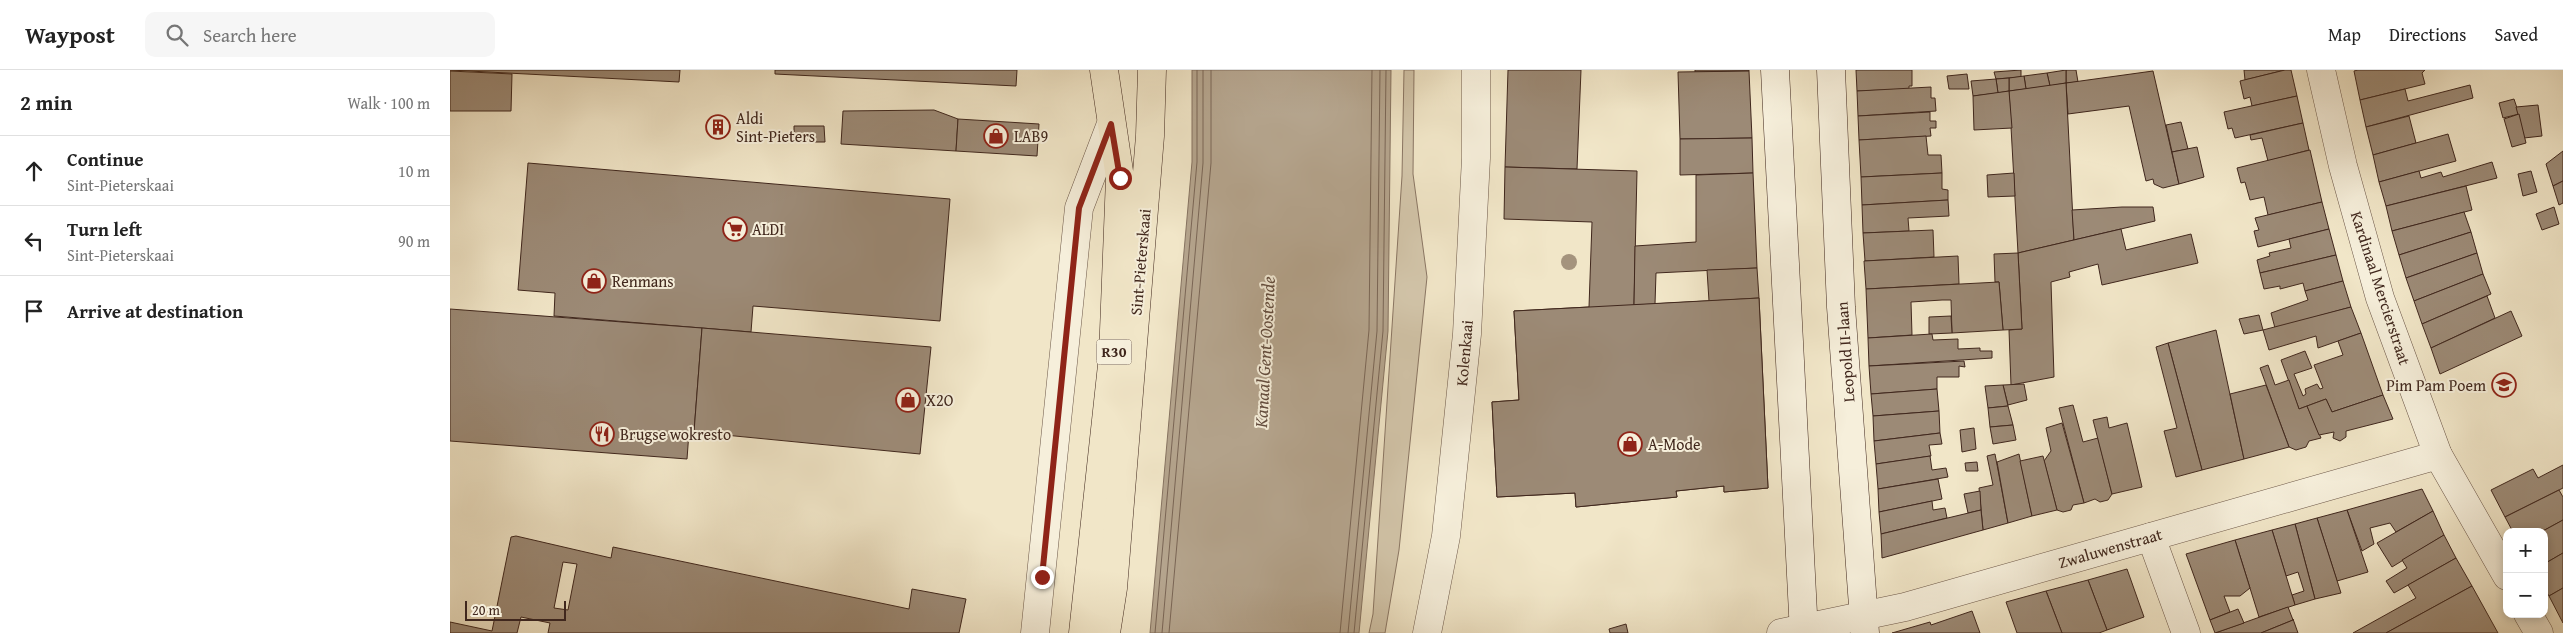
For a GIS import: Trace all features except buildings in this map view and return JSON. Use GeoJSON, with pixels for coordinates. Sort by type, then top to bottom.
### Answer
{"type":"FeatureCollection","features":[{"type":"Feature","properties":{"kind":"main road","name":"Sint-Pieterskaai"},"geometry":{"type":"LineString","coordinates":[[1083,633],[1113,356],[1120,178],[1104,70]]}},
{"type":"Feature","properties":{"kind":"main road","name":"Sint-Pieterskaai"},"geometry":{"type":"LineString","coordinates":[[1106,633],[1113,578],[1150,136],[1152,70]]}},
{"type":"Feature","properties":{"kind":"street","name":"Kolenkaai"},"geometry":{"type":"LineString","coordinates":[[1427,633],[1446,536],[1467,334],[1476,158],[1476,70]]}},
{"type":"Feature","properties":{"kind":"street"},"geometry":{"type":"LineString","coordinates":[[1775,70],[1796,631]]}},
{"type":"Feature","properties":{"kind":"street","name":"Leopold II-laan"},"geometry":{"type":"LineString","coordinates":[[1831,70],[1841,306],[1864,624]]}},
{"type":"Feature","properties":{"kind":"street","name":"Kardinaal Mercierstraat"},"geometry":{"type":"LineString","coordinates":[[2321,70],[2343,166],[2380,298],[2438,455],[2505,573]]}},
{"type":"Feature","properties":{"kind":"street","name":"Sint-Pieterskaai"},"geometry":{"type":"LineString","coordinates":[[1036,633],[1079,208],[1111,124]]}},
{"type":"Feature","properties":{"kind":"street","name":"Zwaluwenstraat"},"geometry":{"type":"LineString","coordinates":[[1796,631],[1864,624],[1905,607],[2438,455]]}},
{"type":"Feature","properties":{"kind":"street"},"geometry":{"type":"LineString","coordinates":[[2151,537],[2186,633]]}},
{"type":"Feature","properties":{"kind":"street"},"geometry":{"type":"LineString","coordinates":[[2530,618],[2539,633]]}},
{"type":"Feature","properties":{"kind":"shaded area"},"geometry":{"type":"Polygon","coordinates":[[[1404,70],[1414,70],[1413,174],[1427,277],[1399,550],[1385,633],[1369,633],[1373,614],[1402,176],[1404,70]]]}},
{"type":"Feature","properties":{"kind":"water","name":"Kanaal Gent-Oostende"},"geometry":{"type":"Polygon","coordinates":[[[1192,70],[1391,70],[1388,331],[1359,633],[1150,633],[1192,162],[1192,70]]]}},
{"type":"Feature","properties":{"kind":"place","name":"Aldi Sint-Pieters"},"geometry":{"type":"Point","coordinates":[718,127]}},
{"type":"Feature","properties":{"kind":"place","name":"LAB9"},"geometry":{"type":"Point","coordinates":[996,136]}},
{"type":"Feature","properties":{"kind":"place","name":"ALDI"},"geometry":{"type":"Point","coordinates":[735,229]}},
{"type":"Feature","properties":{"kind":"place","name":"Renmans"},"geometry":{"type":"Point","coordinates":[594,281]}},
{"type":"Feature","properties":{"kind":"place","name":"Pim Pam Poem"},"geometry":{"type":"Point","coordinates":[2504,385]}},
{"type":"Feature","properties":{"kind":"place","name":"X2O"},"geometry":{"type":"Point","coordinates":[908,400]}},
{"type":"Feature","properties":{"kind":"place","name":"Brugse wokresto"},"geometry":{"type":"Point","coordinates":[602,434]}},
{"type":"Feature","properties":{"kind":"place","name":"A-Mode"},"geometry":{"type":"Point","coordinates":[1630,444]}},
{"type":"Feature","properties":{"kind":"route"},"geometry":{"type":"LineString","coordinates":[[1042,577],[1074,238],[1079,208],[1111,124],[1120,178]]}}]}
